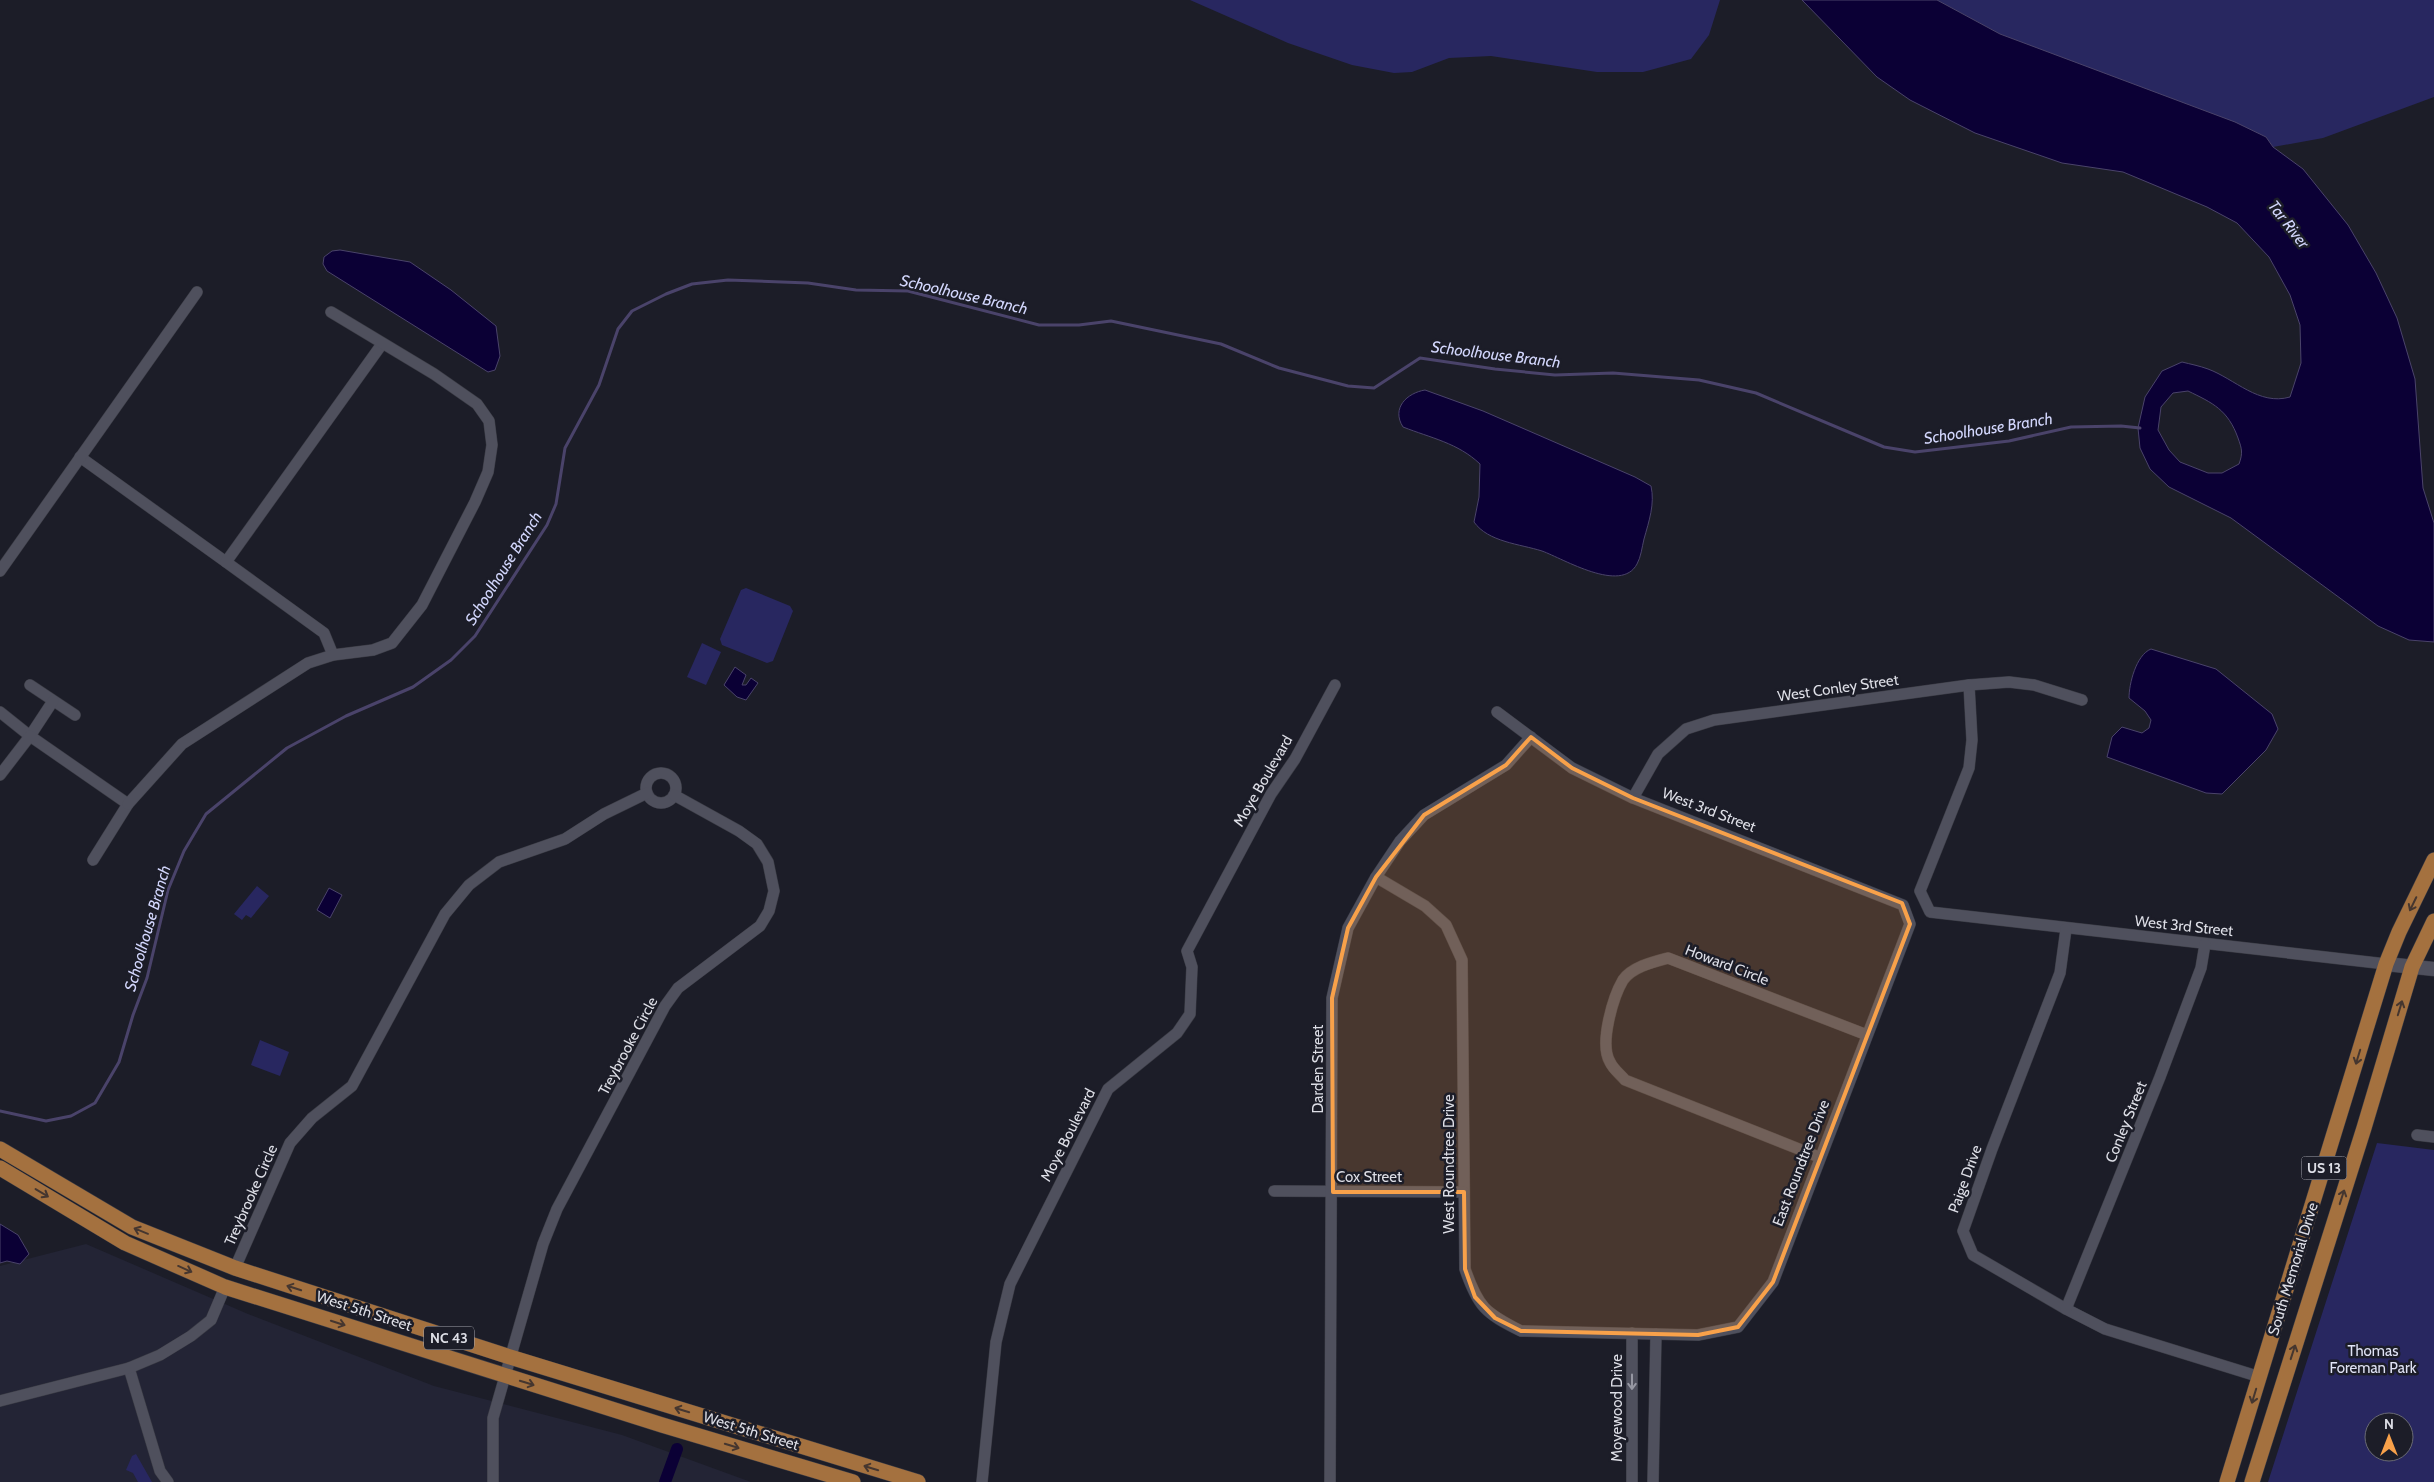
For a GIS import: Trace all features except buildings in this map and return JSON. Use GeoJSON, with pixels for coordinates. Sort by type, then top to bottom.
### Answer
{"type":"FeatureCollection","features":[{"type":"Feature","properties":{"kind":"main road","name":"South Memorial Drive"},"geometry":{"type":"LineString","coordinates":[[2227,1482],[2386,964],[2399,932],[2434,860]]}},
{"type":"Feature","properties":{"kind":"main road","name":"South Memorial Drive"},"geometry":{"type":"LineString","coordinates":[[2252,1482],[2364,1128],[2412,967],[2434,921]]}},
{"type":"Feature","properties":{"kind":"main road","name":"West 5th Street"},"geometry":{"type":"LineString","coordinates":[[0,1149],[132,1227],[235,1268],[510,1357],[918,1482]]}},
{"type":"Feature","properties":{"kind":"main road","name":"West 5th Street"},"geometry":{"type":"LineString","coordinates":[[0,1168],[125,1243],[225,1287],[504,1376],[853,1482]]}},
{"type":"Feature","properties":{"kind":"street"},"geometry":{"type":"LineString","coordinates":[[0,571],[197,292]]}},
{"type":"Feature","properties":{"kind":"street"},"geometry":{"type":"LineString","coordinates":[[93,860],[128,804],[182,744],[308,664],[333,655],[373,650],[392,643],[422,605],[476,502],[488,472],[492,445],[489,421],[477,404],[434,374],[331,312]]}},
{"type":"Feature","properties":{"kind":"street"},"geometry":{"type":"LineString","coordinates":[[226,562],[382,344]]}},
{"type":"Feature","properties":{"kind":"street"},"geometry":{"type":"LineString","coordinates":[[80,457],[324,633],[333,655]]}},
{"type":"Feature","properties":{"kind":"street","name":"West Conley Street"},"geometry":{"type":"LineString","coordinates":[[1633,798],[1658,754],[1686,729],[1714,720],[1970,685],[2009,682],[2034,685],[2082,700]]}},
{"type":"Feature","properties":{"kind":"street"},"geometry":{"type":"LineString","coordinates":[[30,685],[75,715]]}},
{"type":"Feature","properties":{"kind":"street","name":"Moye Boulevard"},"geometry":{"type":"LineString","coordinates":[[982,1482],[996,1342],[1010,1284],[1108,1089],[1177,1033],[1190,1014],[1192,967],[1187,951],[1272,794],[1295,758],[1335,685]]}},
{"type":"Feature","properties":{"kind":"street","name":"West 3rd Street"},"geometry":{"type":"LineString","coordinates":[[1970,685],[1972,740],[1969,768],[1920,891],[1930,912],[2066,929],[2434,969]]}},
{"type":"Feature","properties":{"kind":"street"},"geometry":{"type":"LineString","coordinates":[[0,775],[30,736],[53,701]]}},
{"type":"Feature","properties":{"kind":"street"},"geometry":{"type":"LineString","coordinates":[[0,712],[30,736],[128,804]]}},
{"type":"Feature","properties":{"kind":"street","name":"West 3rd Street"},"geometry":{"type":"LineString","coordinates":[[1497,712],[1572,768],[1633,798],[1902,903],[1910,924]]}},
{"type":"Feature","properties":{"kind":"street","name":"Darden Street"},"geometry":{"type":"LineString","coordinates":[[1330,1482],[1333,1192],[1332,998],[1348,928],[1376,877],[1400,841],[1424,815],[1506,765],[1531,737]]}},
{"type":"Feature","properties":{"kind":"street"},"geometry":{"type":"LineString","coordinates":[[665,773],[675,782],[674,796],[667,802],[658,802],[647,793],[647,784],[652,776],[665,773]]}},
{"type":"Feature","properties":{"kind":"street","name":"Treybrooke Circle"},"geometry":{"type":"LineString","coordinates":[[235,1268],[290,1143],[312,1118],[352,1086],[445,914],[469,884],[499,862],[565,839],[604,814],[647,793]]}},
{"type":"Feature","properties":{"kind":"street","name":"Treybrooke Circle"},"geometry":{"type":"LineString","coordinates":[[493,1482],[494,1418],[504,1376],[543,1244],[557,1209],[665,1006],[678,988],[760,926],[772,903],[772,875],[761,849],[739,832],[674,796]]}},
{"type":"Feature","properties":{"kind":"street","name":"West Roundtree Drive"},"geometry":{"type":"LineString","coordinates":[[1376,877],[1425,906],[1446,925],[1462,960],[1465,1269],[1474,1297],[1495,1318],[1521,1331],[1656,1334]]}},
{"type":"Feature","properties":{"kind":"street","name":"East Roundtree Drive"},"geometry":{"type":"LineString","coordinates":[[1656,1334],[1698,1335],[1738,1327],[1773,1282],[1819,1157],[1910,924]]}},
{"type":"Feature","properties":{"kind":"street","name":"Paige Drive"},"geometry":{"type":"LineString","coordinates":[[2066,929],[2060,973],[1962,1231],[1973,1255],[2066,1309],[2105,1329],[2260,1377]]}},
{"type":"Feature","properties":{"kind":"street","name":"Conley Street"},"geometry":{"type":"LineString","coordinates":[[2066,1309],[2160,1077],[2200,968],[2205,944]]}},
{"type":"Feature","properties":{"kind":"street","name":"Howard Circle"},"geometry":{"type":"LineString","coordinates":[[1819,1157],[1624,1080],[1609,1061],[1605,1043],[1607,1023],[1624,979],[1645,964],[1668,958],[1867,1035]]}},
{"type":"Feature","properties":{"kind":"street"},"geometry":{"type":"LineString","coordinates":[[2417,1135],[2434,1137]]}},
{"type":"Feature","properties":{"kind":"street","name":"Cox Street"},"geometry":{"type":"LineString","coordinates":[[1274,1191],[1464,1192]]}},
{"type":"Feature","properties":{"kind":"street"},"geometry":{"type":"LineString","coordinates":[[0,1401],[129,1368],[160,1355],[191,1336],[211,1320],[225,1287]]}},
{"type":"Feature","properties":{"kind":"street","name":"Moyewood Drive"},"geometry":{"type":"LineString","coordinates":[[1632,1333],[1632,1482]]}},
{"type":"Feature","properties":{"kind":"street"},"geometry":{"type":"LineString","coordinates":[[1653,1482],[1656,1334]]}},
{"type":"Feature","properties":{"kind":"street"},"geometry":{"type":"LineString","coordinates":[[129,1368],[160,1471],[168,1482]]}},
{"type":"Feature","properties":{"kind":"highlighted area"},"geometry":{"type":"Polygon","coordinates":[[[1531,737],[1572,768],[1633,798],[1902,903],[1910,924],[1773,1282],[1738,1327],[1698,1335],[1521,1331],[1495,1318],[1475,1297],[1465,1269],[1464,1192],[1333,1192],[1332,998],[1348,928],[1376,877],[1424,815],[1506,765],[1531,737]]]}},
{"type":"Feature","properties":{"kind":"shaded area"},"geometry":{"type":"Polygon","coordinates":[[[86,1244],[248,1314],[434,1386],[622,1435],[751,1482],[0,1482],[0,1266],[86,1244]]]}},
{"type":"Feature","properties":{"kind":"green space"},"geometry":{"type":"Polygon","coordinates":[[[1190,0],[1720,0],[1709,35],[1691,59],[1643,72],[1597,72],[1491,56],[1449,58],[1412,72],[1394,73],[1352,65],[1288,43],[1190,0]]]}},
{"type":"Feature","properties":{"kind":"green space"},"geometry":{"type":"Polygon","coordinates":[[[1937,0],[2434,0],[2434,97],[2323,138],[2273,147],[2266,137],[2000,34],[1937,0]]]}},
{"type":"Feature","properties":{"kind":"green space"},"geometry":{"type":"Polygon","coordinates":[[[746,588],[790,606],[793,611],[773,661],[767,663],[722,645],[720,639],[741,590],[746,588]]]}},
{"type":"Feature","properties":{"kind":"green space"},"geometry":{"type":"Polygon","coordinates":[[[702,643],[721,652],[706,685],[687,677],[702,643]]]}},
{"type":"Feature","properties":{"kind":"green space"},"geometry":{"type":"Polygon","coordinates":[[[257,886],[269,896],[251,918],[246,915],[242,920],[234,914],[257,886]]]}},
{"type":"Feature","properties":{"kind":"green space"},"geometry":{"type":"Polygon","coordinates":[[[260,1040],[289,1052],[280,1076],[251,1065],[260,1040]]]}},
{"type":"Feature","properties":{"kind":"green space","name":"Thomas Foreman Park"},"geometry":{"type":"Polygon","coordinates":[[[2377,1143],[2434,1150],[2434,1482],[2268,1482],[2377,1143]]]}},
{"type":"Feature","properties":{"kind":"green space"},"geometry":{"type":"Polygon","coordinates":[[[136,1454],[152,1482],[138,1482],[133,1473],[126,1470],[132,1456],[136,1454]]]}},
{"type":"Feature","properties":{"kind":"water","name":"Tar River"},"geometry":{"type":"Polygon","coordinates":[[[1802,0],[1937,0],[2000,34],[2235,122],[2266,137],[2273,147],[2303,169],[2348,225],[2376,273],[2397,318],[2415,379],[2423,488],[2434,523],[2434,642],[2409,640],[2378,626],[2231,518],[2169,487],[2150,469],[2140,448],[2138,428],[2145,397],[2162,371],[2182,362],[2218,373],[2258,395],[2279,399],[2290,397],[2301,363],[2300,325],[2290,295],[2269,257],[2237,223],[2207,207],[2123,172],[2062,163],[1975,133],[1910,100],[1877,77],[1802,0]],[[2188,391],[2173,393],[2161,407],[2158,430],[2169,450],[2180,462],[2208,473],[2222,473],[2239,464],[2241,448],[2234,428],[2219,408],[2188,391]]]}},
{"type":"Feature","properties":{"kind":"water"},"geometry":{"type":"Polygon","coordinates":[[[340,250],[410,262],[451,290],[496,326],[500,356],[495,370],[488,372],[327,271],[323,264],[324,257],[332,251],[340,250]]]}},
{"type":"Feature","properties":{"kind":"water"},"geometry":{"type":"Polygon","coordinates":[[[1425,390],[1483,411],[1635,477],[1651,486],[1651,512],[1637,564],[1629,572],[1618,576],[1592,572],[1542,551],[1496,538],[1480,529],[1474,522],[1479,497],[1480,464],[1453,446],[1403,427],[1400,420],[1400,408],[1403,402],[1412,394],[1425,390]]]}},
{"type":"Feature","properties":{"kind":"water"},"geometry":{"type":"Polygon","coordinates":[[[2151,649],[2216,669],[2272,714],[2278,729],[2266,750],[2222,794],[2206,793],[2107,757],[2112,737],[2122,727],[2142,733],[2149,728],[2151,720],[2145,711],[2129,698],[2130,685],[2137,663],[2151,649]]]}},
{"type":"Feature","properties":{"kind":"water"},"geometry":{"type":"Polygon","coordinates":[[[735,667],[746,675],[742,685],[746,685],[751,678],[758,683],[746,700],[737,697],[724,685],[735,667]]]}},
{"type":"Feature","properties":{"kind":"water"},"geometry":{"type":"Polygon","coordinates":[[[329,888],[342,895],[330,918],[317,910],[329,888]]]}},
{"type":"Feature","properties":{"kind":"water"},"geometry":{"type":"Polygon","coordinates":[[[0,1224],[18,1235],[29,1254],[20,1264],[7,1261],[0,1263],[0,1224]]]}},
{"type":"Feature","properties":{"kind":"waterway","name":"Schoolhouse Branch"},"geometry":{"type":"LineString","coordinates":[[0,1111],[46,1121],[71,1116],[95,1103],[119,1062],[133,1015],[147,978],[168,890],[184,851],[206,814],[287,748],[346,716],[413,687],[451,660],[475,636],[547,525],[556,504],[565,448],[599,385],[618,329],[632,311],[666,294],[692,284],[728,280],[808,283],[856,290],[908,291],[1039,325],[1079,325],[1111,321],[1221,344],[1279,368],[1348,386],[1374,388],[1420,358],[1495,369],[1555,375],[1613,373],[1699,380],[1756,393],[1884,447],[1915,452],[2009,441],[2071,427],[2121,426],[2140,428]]}},
{"type":"Feature","properties":{"kind":"waterway"},"geometry":{"type":"LineString","coordinates":[[665,1482],[677,1449]]}}]}
